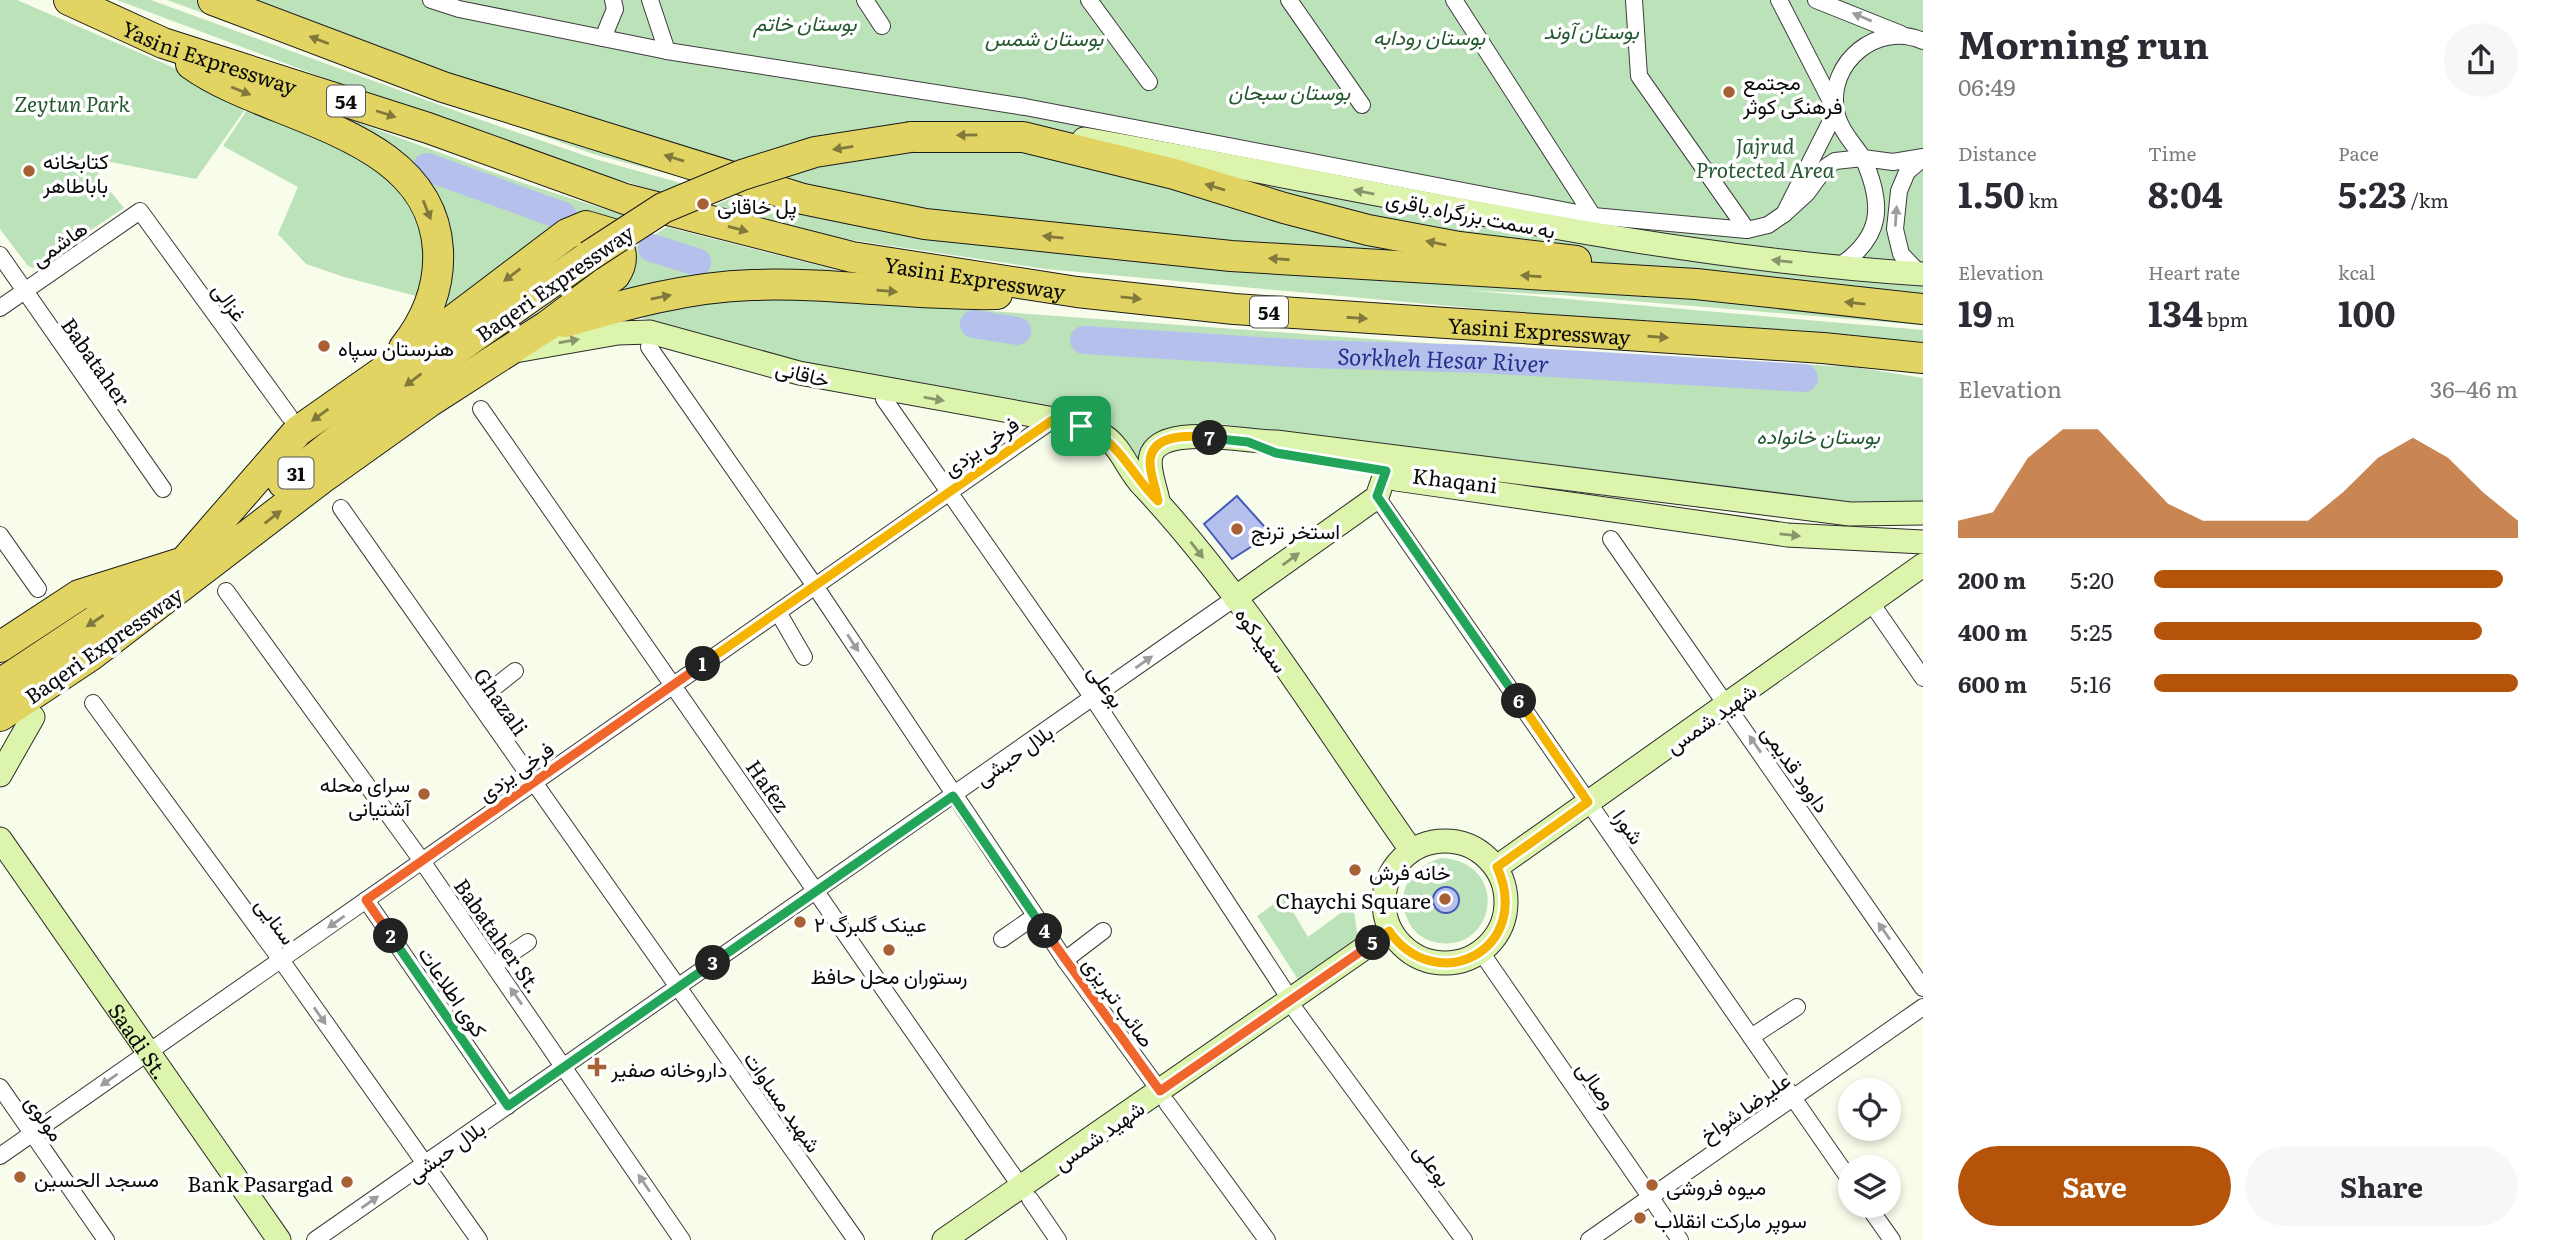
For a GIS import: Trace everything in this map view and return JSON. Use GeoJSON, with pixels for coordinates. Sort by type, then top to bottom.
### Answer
{"type":"FeatureCollection","features":[{"type":"Feature","properties":{"kind":"highway","name":"Yasini Expressway"},"geometry":{"type":"LineString","coordinates":[[69,0],[163,43],[428,128],[625,199],[852,257],[1077,292],[1234,309],[1823,348],[1923,358]]}},
{"type":"Feature","properties":{"kind":"highway","name":"Yasini Expressway"},"geometry":{"type":"LineString","coordinates":[[213,0],[456,91],[803,198],[925,224],[1231,256],[1696,284],[1923,309]]}},
{"type":"Feature","properties":{"kind":"highway"},"geometry":{"type":"LineString","coordinates":[[163,43],[214,80],[358,141],[392,164],[418,189],[438,243],[436,284],[428,311],[395,360]]}},
{"type":"Feature","properties":{"kind":"highway","name":"Baqeri Expressway"},"geometry":{"type":"LineString","coordinates":[[0,716],[90,656],[414,379],[589,256],[663,208],[742,175],[815,152],[911,137],[1023,137],[1174,174],[1368,230],[1459,247],[1559,258],[1696,284]]}},
{"type":"Feature","properties":{"kind":"highway"},"geometry":{"type":"LineString","coordinates":[[0,739],[151,630],[189,570],[298,431],[395,360],[419,346],[566,234],[586,226],[613,234],[622,257],[621,266],[615,275],[547,326]]}},
{"type":"Feature","properties":{"kind":"highway"},"geometry":{"type":"LineString","coordinates":[[547,326],[628,304],[695,290],[750,285],[828,286],[936,295],[1077,292]]}},
{"type":"Feature","properties":{"kind":"highway","name":"Baqeri Expressway"},"geometry":{"type":"LineString","coordinates":[[0,684],[189,570],[502,354],[547,326]]}},
{"type":"Feature","properties":{"kind":"highway"},"geometry":{"type":"LineString","coordinates":[[0,647],[79,595],[189,570]]}},
{"type":"Feature","properties":{"kind":"main road","name":"به سمت بزرگراه باقری"},"geometry":{"type":"LineString","coordinates":[[1023,137],[1054,134],[1556,230],[1668,248],[1922,274]]}},
{"type":"Feature","properties":{"kind":"main road","name":"خاقانی"},"geometry":{"type":"LineString","coordinates":[[502,354],[618,333],[650,332],[799,373],[1054,419],[1104,436]]}},
{"type":"Feature","properties":{"kind":"main road","name":"سفیدکوه"},"geometry":{"type":"LineString","coordinates":[[1104,436],[1235,598],[1411,850]]}},
{"type":"Feature","properties":{"kind":"main road"},"geometry":{"type":"LineString","coordinates":[[1158,501],[1150,463],[1153,452],[1160,443],[1173,438],[1199,436],[1248,442]]}},
{"type":"Feature","properties":{"kind":"main road","name":"Khaqani"},"geometry":{"type":"LineString","coordinates":[[1248,442],[1276,453],[1386,471],[1846,524],[1923,523]]}},
{"type":"Feature","properties":{"kind":"main road","name":"Khaqani"},"geometry":{"type":"LineString","coordinates":[[1248,442],[1276,442],[1850,514],[1923,513]]}},
{"type":"Feature","properties":{"kind":"main road"},"geometry":{"type":"LineString","coordinates":[[1377,496],[1386,471],[1396,479],[1787,535],[1923,542]]}},
{"type":"Feature","properties":{"kind":"main road","name":"بلال حبشی"},"geometry":{"type":"LineString","coordinates":[[1235,598],[1377,496]]}},
{"type":"Feature","properties":{"kind":"main road","name":"شهید شمس"},"geometry":{"type":"LineString","coordinates":[[1497,867],[1923,565]]}},
{"type":"Feature","properties":{"kind":"main road"},"geometry":{"type":"LineString","coordinates":[[0,775],[33,717]]}},
{"type":"Feature","properties":{"kind":"main road","name":"Saadi St."},"geometry":{"type":"LineString","coordinates":[[0,839],[279,1240]]}},
{"type":"Feature","properties":{"kind":"main road"},"geometry":{"type":"LineString","coordinates":[[1448,840],[1466,844],[1483,853],[1497,867],[1505,884],[1507,903],[1504,922],[1494,939],[1480,952],[1463,961],[1444,963],[1425,960],[1393,936],[1384,899],[1388,880],[1397,863],[1411,850],[1429,842],[1448,840]]}},
{"type":"Feature","properties":{"kind":"main road","name":"شهید شمس"},"geometry":{"type":"LineString","coordinates":[[943,1240],[1026,1193],[1393,936]]}},
{"type":"Feature","properties":{"kind":"main road","name":"شهید شمس"},"geometry":{"type":"LineString","coordinates":[[971,1240],[1026,1193]]}},
{"type":"Feature","properties":{"kind":"street"},"geometry":{"type":"LineString","coordinates":[[431,0],[459,9],[667,51],[1025,107],[1593,216],[1747,230],[1768,225],[1784,214],[1807,193],[1826,167],[1835,161],[1863,158],[1893,162],[1923,157]]}},
{"type":"Feature","properties":{"kind":"street"},"geometry":{"type":"LineString","coordinates":[[603,38],[615,9],[612,0]]}},
{"type":"Feature","properties":{"kind":"street"},"geometry":{"type":"LineString","coordinates":[[650,0],[667,51]]}},
{"type":"Feature","properties":{"kind":"street"},"geometry":{"type":"LineString","coordinates":[[865,0],[882,26]]}},
{"type":"Feature","properties":{"kind":"street"},"geometry":{"type":"LineString","coordinates":[[1089,0],[1149,82]]}},
{"type":"Feature","properties":{"kind":"street"},"geometry":{"type":"LineString","coordinates":[[1289,0],[1362,105]]}},
{"type":"Feature","properties":{"kind":"street"},"geometry":{"type":"LineString","coordinates":[[1454,0],[1593,216]]}},
{"type":"Feature","properties":{"kind":"street"},"geometry":{"type":"LineString","coordinates":[[1634,0],[1639,76],[1747,230]]}},
{"type":"Feature","properties":{"kind":"street"},"geometry":{"type":"LineString","coordinates":[[1780,0],[1843,130],[1863,158],[1875,190],[1875,217],[1870,238],[1864,248],[1839,267]]}},
{"type":"Feature","properties":{"kind":"street"},"geometry":{"type":"LineString","coordinates":[[1816,0],[1906,37],[1923,41]]}},
{"type":"Feature","properties":{"kind":"street"},"geometry":{"type":"LineString","coordinates":[[1784,214],[1836,111],[1835,89],[1842,69],[1855,52],[1873,40],[1891,36],[1906,37]]}},
{"type":"Feature","properties":{"kind":"street"},"geometry":{"type":"LineString","coordinates":[[1922,274],[1901,254],[1895,229],[1899,191],[1907,172],[1923,157]]}},
{"type":"Feature","properties":{"kind":"street","name":"هاشمی"},"geometry":{"type":"LineString","coordinates":[[1,306],[140,211]]}},
{"type":"Feature","properties":{"kind":"street","name":"غزالی"},"geometry":{"type":"LineString","coordinates":[[140,211],[289,416]]}},
{"type":"Feature","properties":{"kind":"street","name":"Babataher"},"geometry":{"type":"LineString","coordinates":[[0,255],[23,292],[163,489]]}},
{"type":"Feature","properties":{"kind":"street","name":"صائب تبریزی"},"geometry":{"type":"LineString","coordinates":[[649,347],[815,586],[1065,960],[1266,1240]]}},
{"type":"Feature","properties":{"kind":"street","name":"بوعلی"},"geometry":{"type":"LineString","coordinates":[[884,399],[1093,698],[1293,1005],[1464,1240]]}},
{"type":"Feature","properties":{"kind":"street","name":"Hafez"},"geometry":{"type":"LineString","coordinates":[[481,409],[1058,1240]]}},
{"type":"Feature","properties":{"kind":"street","name":"فرخی یزدی"},"geometry":{"type":"LineString","coordinates":[[0,1156],[1054,419]]}},
{"type":"Feature","properties":{"kind":"street","name":"شورا"},"geometry":{"type":"LineString","coordinates":[[1377,496],[1838,1163]]}},
{"type":"Feature","properties":{"kind":"street","name":"Ghazali"},"geometry":{"type":"LineString","coordinates":[[341,508],[678,987]]}},
{"type":"Feature","properties":{"kind":"street"},"geometry":{"type":"LineString","coordinates":[[0,535],[38,589]]}},
{"type":"Feature","properties":{"kind":"street","name":"داوود قدیمی"},"geometry":{"type":"LineString","coordinates":[[1611,539],[1923,988]]}},
{"type":"Feature","properties":{"kind":"street","name":"Babataher St."},"geometry":{"type":"LineString","coordinates":[[226,591],[422,861],[682,1240]]}},
{"type":"Feature","properties":{"kind":"street","name":"بلال حبشی"},"geometry":{"type":"LineString","coordinates":[[315,1240],[1235,598]]}},
{"type":"Feature","properties":{"kind":"street"},"geometry":{"type":"LineString","coordinates":[[1871,604],[1923,678]]}},
{"type":"Feature","properties":{"kind":"street"},"geometry":{"type":"LineString","coordinates":[[778,612],[804,657]]}},
{"type":"Feature","properties":{"kind":"street"},"geometry":{"type":"LineString","coordinates":[[477,701],[515,671]]}},
{"type":"Feature","properties":{"kind":"street","name":"سنایی"},"geometry":{"type":"LineString","coordinates":[[93,703],[281,960],[478,1240]]}},
{"type":"Feature","properties":{"kind":"street","name":"کوی اطلاعات"},"geometry":{"type":"LineString","coordinates":[[366,900],[508,1106]]}},
{"type":"Feature","properties":{"kind":"street"},"geometry":{"type":"LineString","coordinates":[[1002,939],[1035,916]]}},
{"type":"Feature","properties":{"kind":"street"},"geometry":{"type":"LineString","coordinates":[[1065,960],[1103,930]]}},
{"type":"Feature","properties":{"kind":"street"},"geometry":{"type":"LineString","coordinates":[[494,965],[527,942]]}},
{"type":"Feature","properties":{"kind":"street","name":"وصالی"},"geometry":{"type":"LineString","coordinates":[[1480,952],[1681,1240]]}},
{"type":"Feature","properties":{"kind":"street","name":"شهید مساوات"},"geometry":{"type":"LineString","coordinates":[[678,987],[856,1240]]}},
{"type":"Feature","properties":{"kind":"street"},"geometry":{"type":"LineString","coordinates":[[1751,1037],[1797,1007]]}},
{"type":"Feature","properties":{"kind":"street","name":"علیرضا شواخ"},"geometry":{"type":"LineString","coordinates":[[1589,1240],[1923,1007]]}},
{"type":"Feature","properties":{"kind":"street","name":"مولوی"},"geometry":{"type":"LineString","coordinates":[[0,1087],[106,1240]]}},
{"type":"Feature","properties":{"kind":"street"},"geometry":{"type":"LineString","coordinates":[[1876,1218],[1892,1240]]}},
{"type":"Feature","properties":{"kind":"green space","name":"Zeytun Park"},"geometry":{"type":"Polygon","coordinates":[[[0,0],[17,0],[251,101],[196,179],[111,162],[97,175],[124,208],[34,268],[28,266],[0,229],[0,0]]]}},
{"type":"Feature","properties":{"kind":"green space"},"geometry":{"type":"Polygon","coordinates":[[[117,0],[151,0],[484,121],[595,159],[684,184],[664,193],[583,169],[343,85],[117,0]]]}},
{"type":"Feature","properties":{"kind":"green space","name":"Jajrud Protected Area"},"geometry":{"type":"Polygon","coordinates":[[[167,0],[1923,0],[1923,325],[1560,295],[1463,290],[1923,330],[1923,342],[1547,315],[1046,269],[845,239],[711,207],[732,198],[884,231],[593,154],[167,0]]]}},
{"type":"Feature","properties":{"kind":"green space"},"geometry":{"type":"Polygon","coordinates":[[[253,101],[354,145],[423,207],[427,299],[306,264],[278,234],[298,187],[223,146],[253,101]]]}},
{"type":"Feature","properties":{"kind":"green space"},"geometry":{"type":"Polygon","coordinates":[[[324,110],[517,181],[626,216],[416,342],[444,237],[324,110]]]}},
{"type":"Feature","properties":{"kind":"green space"},"geometry":{"type":"Polygon","coordinates":[[[667,227],[844,272],[609,301],[629,251],[667,227]]]}},
{"type":"Feature","properties":{"kind":"green space","name":"بوستان خانواده"},"geometry":{"type":"Polygon","coordinates":[[[745,293],[1534,351],[1854,367],[1923,378],[1923,505],[1859,504],[1347,442],[1221,424],[1177,426],[1161,432],[1141,463],[1075,414],[1018,400],[800,362],[642,318],[623,321],[627,313],[745,293]]]}},
{"type":"Feature","properties":{"kind":"green space"},"geometry":{"type":"Polygon","coordinates":[[[1441,858],[1464,863],[1479,875],[1486,890],[1487,907],[1482,923],[1471,935],[1455,943],[1425,939],[1414,930],[1407,918],[1403,898],[1405,888],[1415,873],[1441,858]],[[1451,888],[1438,889],[1455,911],[1459,903],[1451,888]]]}},
{"type":"Feature","properties":{"kind":"green space"},"geometry":{"type":"Polygon","coordinates":[[[1284,897],[1308,937],[1353,904],[1358,939],[1299,981],[1257,916],[1284,897]]]}},
{"type":"Feature","properties":{"kind":"water","name":"استخر ترنج"},"geometry":{"type":"Polygon","coordinates":[[[1237,496],[1271,534],[1232,559],[1204,524],[1237,496]]]}},
{"type":"Feature","properties":{"kind":"water"},"geometry":{"type":"Polygon","coordinates":[[[1446,887],[1455,891],[1459,900],[1455,909],[1446,913],[1437,909],[1433,900],[1437,891],[1446,887]]]}},
{"type":"Feature","properties":{"kind":"waterway","name":"Sorkheh Hesar River"},"geometry":{"type":"LineString","coordinates":[[427,167],[563,216]]}},
{"type":"Feature","properties":{"kind":"waterway","name":"Sorkheh Hesar River"},"geometry":{"type":"LineString","coordinates":[[652,248],[697,262]]}},
{"type":"Feature","properties":{"kind":"waterway","name":"Sorkheh Hesar River"},"geometry":{"type":"LineString","coordinates":[[974,324],[1017,331]]}},
{"type":"Feature","properties":{"kind":"waterway","name":"Sorkheh Hesar River"},"geometry":{"type":"LineString","coordinates":[[1084,340],[1308,354],[1481,359],[1804,378]]}},
{"type":"Feature","properties":{"kind":"place","name":"مجتمع فرهنگی کوثر"},"geometry":{"type":"Point","coordinates":[1729,92]}},
{"type":"Feature","properties":{"kind":"place","name":"کتابخانه باباطاهر"},"geometry":{"type":"Point","coordinates":[29,171]}},
{"type":"Feature","properties":{"kind":"place","name":"پل خاقانی"},"geometry":{"type":"Point","coordinates":[703,204]}},
{"type":"Feature","properties":{"kind":"place","name":"هنرستان سپاه"},"geometry":{"type":"Point","coordinates":[324,346]}},
{"type":"Feature","properties":{"kind":"place","name":"استخر ترنج"},"geometry":{"type":"Point","coordinates":[1237,529]}},
{"type":"Feature","properties":{"kind":"place","name":"سرای محله آشتیانی"},"geometry":{"type":"Point","coordinates":[424,794]}},
{"type":"Feature","properties":{"kind":"place","name":"خانه فرش"},"geometry":{"type":"Point","coordinates":[1355,870]}},
{"type":"Feature","properties":{"kind":"place","name":"Chaychi Square"},"geometry":{"type":"Point","coordinates":[1445,899]}},
{"type":"Feature","properties":{"kind":"place","name":"عینک گلبرگ ۲"},"geometry":{"type":"Point","coordinates":[800,922]}},
{"type":"Feature","properties":{"kind":"place","name":"رستوران محل حافظ"},"geometry":{"type":"Point","coordinates":[889,950]}},
{"type":"Feature","properties":{"kind":"place","name":"داروخانه صفیر"},"geometry":{"type":"Point","coordinates":[597,1067]}},
{"type":"Feature","properties":{"kind":"place","name":"مسجد الحسین"},"geometry":{"type":"Point","coordinates":[20,1177]}},
{"type":"Feature","properties":{"kind":"place","name":"Bank Pasargad"},"geometry":{"type":"Point","coordinates":[347,1182]}},
{"type":"Feature","properties":{"kind":"place","name":"میوه فروشی"},"geometry":{"type":"Point","coordinates":[1652,1185]}},
{"type":"Feature","properties":{"kind":"place","name":"سوپر مارکت انقلاب"},"geometry":{"type":"Point","coordinates":[1640,1218]}},
{"type":"Feature","properties":{"kind":"route"},"geometry":{"type":"LineString","coordinates":[[1054,419],[1081,426],[1095,430],[1112,443],[1141,485],[1158,501],[1150,463],[1153,452],[1160,443],[1173,438],[1199,436],[1248,442],[1276,453],[1386,471],[1377,496],[1588,802],[1497,867],[1505,884],[1507,903],[1504,922],[1494,939],[1480,952],[1463,961],[1444,963],[1425,960],[1410,953],[1389,931],[1160,1091],[1065,960],[953,796],[508,1106],[366,900],[1054,419]]}},
{"type":"Feature","properties":{"kind":"park label","name":"بوستان خاتم"},"geometry":{"type":"Point","coordinates":[805,21]}},
{"type":"Feature","properties":{"kind":"park label","name":"بوستان آوند"},"geometry":{"type":"Point","coordinates":[1591,29]}},
{"type":"Feature","properties":{"kind":"park label","name":"بوستان رودابه"},"geometry":{"type":"Point","coordinates":[1429,35]}},
{"type":"Feature","properties":{"kind":"park label","name":"بوستان شمس"},"geometry":{"type":"Point","coordinates":[1044,36]}},
{"type":"Feature","properties":{"kind":"park label","name":"بوستان سبحان"},"geometry":{"type":"Point","coordinates":[1289,90]}}]}
